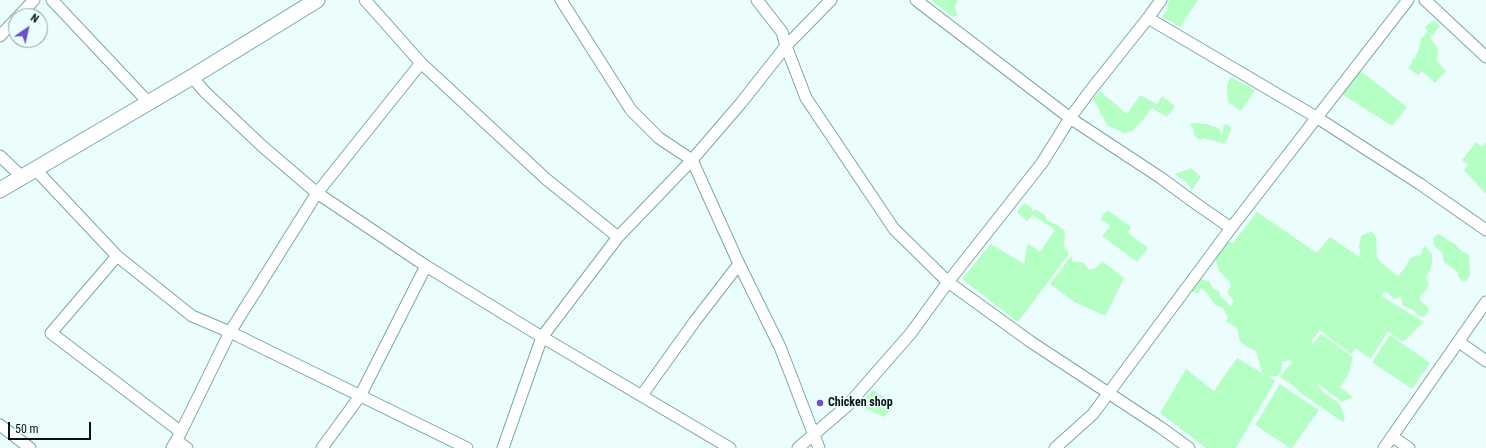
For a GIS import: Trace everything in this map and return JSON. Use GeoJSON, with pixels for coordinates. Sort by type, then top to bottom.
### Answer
{"type":"FeatureCollection","features":[{"type":"Feature","properties":{"kind":"street"},"geometry":{"type":"LineString","coordinates":[[26,8],[34,0]]}},
{"type":"Feature","properties":{"kind":"street"},"geometry":{"type":"LineString","coordinates":[[52,0],[148,102]]}},
{"type":"Feature","properties":{"kind":"street"},"geometry":{"type":"LineString","coordinates":[[365,0],[421,63],[546,179],[618,238]]}},
{"type":"Feature","properties":{"kind":"street"},"geometry":{"type":"LineString","coordinates":[[561,0],[631,110],[659,138],[692,160],[739,264],[780,347],[819,448]]}},
{"type":"Feature","properties":{"kind":"street"},"geometry":{"type":"LineString","coordinates":[[757,0],[782,32],[806,98],[894,229],[948,282],[1031,342],[1110,393],[1189,448]]}},
{"type":"Feature","properties":{"kind":"street"},"geometry":{"type":"LineString","coordinates":[[502,448],[542,337],[618,238],[692,160],[741,103],[786,46],[831,0]]}},
{"type":"Feature","properties":{"kind":"street"},"geometry":{"type":"LineString","coordinates":[[916,0],[1070,118],[1162,178],[1231,228]]}},
{"type":"Feature","properties":{"kind":"street"},"geometry":{"type":"LineString","coordinates":[[798,448],[846,406],[906,338],[948,282],[1042,163],[1070,118],[1090,90],[1161,0]]}},
{"type":"Feature","properties":{"kind":"street"},"geometry":{"type":"LineString","coordinates":[[1055,448],[1094,414],[1231,228],[1408,0]]}},
{"type":"Feature","properties":{"kind":"street"},"geometry":{"type":"LineString","coordinates":[[1425,0],[1486,57]]}},
{"type":"Feature","properties":{"kind":"street"},"geometry":{"type":"LineString","coordinates":[[0,190],[192,77],[308,2]]}},
{"type":"Feature","properties":{"kind":"street"},"geometry":{"type":"LineString","coordinates":[[1148,18],[1316,117],[1420,184],[1486,230]]}},
{"type":"Feature","properties":{"kind":"street"},"geometry":{"type":"LineString","coordinates":[[0,36],[8,28]]}},
{"type":"Feature","properties":{"kind":"street"},"geometry":{"type":"LineString","coordinates":[[177,440],[230,332],[317,193],[421,63]]}},
{"type":"Feature","properties":{"kind":"street"},"geometry":{"type":"LineString","coordinates":[[192,77],[205,92],[262,146],[317,193],[426,266],[542,337],[730,448]]}},
{"type":"Feature","properties":{"kind":"street"},"geometry":{"type":"LineString","coordinates":[[0,156],[28,173],[117,256],[192,316],[230,332],[467,448]]}},
{"type":"Feature","properties":{"kind":"street"},"geometry":{"type":"LineString","coordinates":[[117,256],[51,333],[188,448]]}},
{"type":"Feature","properties":{"kind":"street"},"geometry":{"type":"LineString","coordinates":[[642,395],[695,321],[739,264]]}},
{"type":"Feature","properties":{"kind":"street"},"geometry":{"type":"LineString","coordinates":[[322,448],[360,396],[426,266]]}},
{"type":"Feature","properties":{"kind":"street"},"geometry":{"type":"LineString","coordinates":[[1384,448],[1486,302]]}},
{"type":"Feature","properties":{"kind":"street"},"geometry":{"type":"LineString","coordinates":[[1459,342],[1486,361]]}},
{"type":"Feature","properties":{"kind":"street"},"geometry":{"type":"LineString","coordinates":[[0,425],[30,448]]}},
{"type":"Feature","properties":{"kind":"street"},"geometry":{"type":"LineString","coordinates":[[1393,437],[1409,448]]}},
{"type":"Feature","properties":{"kind":"green space"},"geometry":{"type":"Polygon","coordinates":[[[931,0],[958,0],[955,6],[957,15],[953,17],[931,0]]]}},
{"type":"Feature","properties":{"kind":"green space"},"geometry":{"type":"Polygon","coordinates":[[[1170,0],[1198,0],[1180,27],[1162,17],[1167,10],[1167,4],[1170,0]]]}},
{"type":"Feature","properties":{"kind":"green space"},"geometry":{"type":"Polygon","coordinates":[[[1434,20],[1440,26],[1430,38],[1438,49],[1437,61],[1446,71],[1435,83],[1422,71],[1418,75],[1408,68],[1419,49],[1421,38],[1426,34],[1427,30],[1425,27],[1434,20]]]}},
{"type":"Feature","properties":{"kind":"green space"},"geometry":{"type":"Polygon","coordinates":[[[1359,70],[1407,107],[1392,126],[1342,94],[1359,70]]]}},
{"type":"Feature","properties":{"kind":"green space"},"geometry":{"type":"Polygon","coordinates":[[[1230,77],[1255,90],[1241,111],[1228,102],[1227,86],[1230,77]]]}},
{"type":"Feature","properties":{"kind":"green space"},"geometry":{"type":"Polygon","coordinates":[[[1100,91],[1127,114],[1140,95],[1157,104],[1162,96],[1175,106],[1167,117],[1152,108],[1132,131],[1124,133],[1107,125],[1093,99],[1100,91]]]}},
{"type":"Feature","properties":{"kind":"green space"},"geometry":{"type":"Polygon","coordinates":[[[1192,123],[1207,124],[1220,129],[1221,136],[1223,133],[1223,126],[1226,124],[1230,126],[1231,130],[1224,144],[1204,138],[1200,140],[1194,135],[1193,128],[1190,125],[1192,123]]]}},
{"type":"Feature","properties":{"kind":"green space"},"geometry":{"type":"Polygon","coordinates":[[[1476,142],[1482,147],[1486,142],[1486,194],[1464,170],[1468,165],[1462,160],[1476,142]]]}},
{"type":"Feature","properties":{"kind":"green space"},"geometry":{"type":"Polygon","coordinates":[[[1191,168],[1201,177],[1191,191],[1189,185],[1175,174],[1191,168]]]}},
{"type":"Feature","properties":{"kind":"green space"},"geometry":{"type":"Polygon","coordinates":[[[1024,203],[1032,208],[1032,211],[1037,210],[1045,215],[1047,221],[1056,224],[1065,231],[1064,246],[1069,254],[1018,322],[962,279],[991,244],[1024,264],[1027,246],[1029,244],[1040,252],[1055,230],[1033,215],[1027,221],[1017,212],[1024,203]]]}},
{"type":"Feature","properties":{"kind":"green space"},"geometry":{"type":"Polygon","coordinates":[[[1107,210],[1131,227],[1128,233],[1148,248],[1137,262],[1102,236],[1110,226],[1100,219],[1107,210]]]}},
{"type":"Feature","properties":{"kind":"green space"},"geometry":{"type":"Polygon","coordinates":[[[1257,212],[1317,253],[1330,237],[1361,258],[1359,246],[1361,236],[1371,232],[1376,238],[1377,256],[1380,262],[1398,276],[1405,268],[1410,258],[1416,255],[1420,256],[1424,246],[1432,254],[1432,264],[1426,278],[1429,285],[1420,296],[1420,300],[1428,307],[1428,311],[1424,317],[1419,316],[1413,310],[1403,306],[1401,297],[1394,299],[1388,293],[1384,292],[1382,295],[1383,297],[1424,322],[1403,342],[1388,332],[1370,359],[1356,348],[1351,354],[1320,330],[1311,341],[1313,344],[1321,334],[1353,357],[1349,373],[1340,387],[1353,397],[1342,402],[1316,382],[1323,392],[1340,404],[1345,419],[1343,422],[1280,377],[1292,362],[1289,360],[1282,362],[1281,373],[1278,376],[1269,376],[1275,381],[1236,448],[1206,448],[1160,413],[1186,369],[1214,391],[1237,358],[1262,373],[1256,351],[1240,342],[1237,328],[1226,321],[1228,317],[1223,308],[1215,305],[1206,292],[1201,288],[1198,293],[1192,292],[1192,288],[1199,280],[1202,279],[1210,282],[1213,289],[1220,292],[1220,296],[1231,306],[1234,301],[1227,292],[1231,287],[1229,281],[1219,271],[1215,258],[1226,241],[1233,243],[1257,212]]]}},
{"type":"Feature","properties":{"kind":"green space"},"geometry":{"type":"Polygon","coordinates":[[[1440,234],[1455,244],[1460,250],[1469,255],[1470,276],[1466,281],[1462,281],[1458,276],[1458,272],[1444,262],[1442,252],[1434,246],[1433,239],[1436,235],[1440,234]]]}},
{"type":"Feature","properties":{"kind":"green space"},"geometry":{"type":"Polygon","coordinates":[[[1071,256],[1073,262],[1083,262],[1089,270],[1096,268],[1102,261],[1124,278],[1105,316],[1073,301],[1050,284],[1071,256]]]}},
{"type":"Feature","properties":{"kind":"green space"},"geometry":{"type":"Polygon","coordinates":[[[1390,335],[1430,363],[1412,389],[1372,362],[1390,335]]]}},
{"type":"Feature","properties":{"kind":"green space"},"geometry":{"type":"Polygon","coordinates":[[[1280,384],[1319,410],[1292,448],[1255,425],[1280,384]]]}},
{"type":"Feature","properties":{"kind":"green space"},"geometry":{"type":"Polygon","coordinates":[[[873,390],[895,404],[884,417],[858,405],[873,390]]]}},
{"type":"Feature","properties":{"kind":"place","name":"Chicken shop"},"geometry":{"type":"Point","coordinates":[820,403]}}]}
